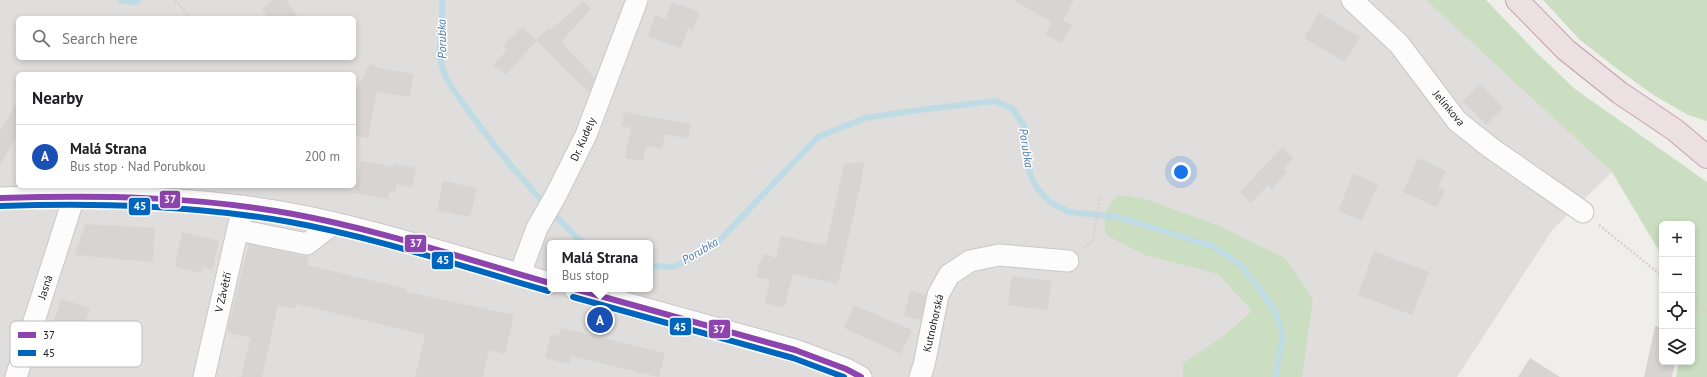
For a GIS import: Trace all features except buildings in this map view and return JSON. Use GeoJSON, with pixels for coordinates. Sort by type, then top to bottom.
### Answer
{"type":"FeatureCollection","features":[{"type":"Feature","properties":{"kind":"highway"},"geometry":{"type":"LineString","coordinates":[[1517,0],[1554,39],[1590,70],[1620,93],[1675,130],[1707,157]]}},
{"type":"Feature","properties":{"kind":"highway"},"geometry":{"type":"LineString","coordinates":[[1675,130],[1707,136]]}},
{"type":"Feature","properties":{"kind":"highway"},"geometry":{"type":"LineString","coordinates":[[1675,130],[1707,146]]}},
{"type":"Feature","properties":{"kind":"street","name":"Dr. Kudely"},"geometry":{"type":"LineString","coordinates":[[520,274],[537,228],[556,195],[586,135],[637,0]]}},
{"type":"Feature","properties":{"kind":"street","name":"Jelínkova"},"geometry":{"type":"LineString","coordinates":[[1352,0],[1399,44],[1457,121],[1491,148],[1583,212]]}},
{"type":"Feature","properties":{"kind":"street","name":"Jasná"},"geometry":{"type":"LineString","coordinates":[[34,321],[74,197]]}},
{"type":"Feature","properties":{"kind":"street"},"geometry":{"type":"LineString","coordinates":[[0,198],[139,197],[242,206],[334,223],[547,281]]}},
{"type":"Feature","properties":{"kind":"street","name":"V Závětří"},"geometry":{"type":"LineString","coordinates":[[204,377],[238,230],[242,206]]}},
{"type":"Feature","properties":{"kind":"street"},"geometry":{"type":"LineString","coordinates":[[238,230],[308,244],[334,223]]}},
{"type":"Feature","properties":{"kind":"street","name":"Kutnohorská"},"geometry":{"type":"LineString","coordinates":[[920,377],[924,365],[938,295],[949,275],[970,261],[999,255],[1068,261]]}},
{"type":"Feature","properties":{"kind":"street"},"geometry":{"type":"LineString","coordinates":[[586,292],[795,350],[846,369],[861,377]]}},
{"type":"Feature","properties":{"kind":"street","name":"Jasná"},"geometry":{"type":"LineString","coordinates":[[16,377],[19,367]]}},
{"type":"Feature","properties":{"kind":"path"},"geometry":{"type":"LineString","coordinates":[[175,0],[187,13],[188,16]]}},
{"type":"Feature","properties":{"kind":"path"},"geometry":{"type":"LineString","coordinates":[[1093,241],[1100,196]]}},
{"type":"Feature","properties":{"kind":"path"},"geometry":{"type":"LineString","coordinates":[[1583,212],[1659,274]]}},
{"type":"Feature","properties":{"kind":"path"},"geometry":{"type":"LineString","coordinates":[[1695,302],[1707,312]]}},
{"type":"Feature","properties":{"kind":"shaded area"},"geometry":{"type":"Polygon","coordinates":[[[0,0],[1426,0],[1515,80],[1612,172],[1553,229],[1457,377],[0,377],[0,0]]]}},
{"type":"Feature","properties":{"kind":"shaded area"},"geometry":{"type":"Polygon","coordinates":[[[227,336],[242,340],[234,377],[218,377],[227,336]]]}},
{"type":"Feature","properties":{"kind":"green space"},"geometry":{"type":"Polygon","coordinates":[[[1426,0],[1486,0],[1536,52],[1575,89],[1707,182],[1707,377],[1676,377],[1678,365],[1695,365],[1695,221],[1659,221],[1659,251],[1612,172],[1426,0]]]}},
{"type":"Feature","properties":{"kind":"green space"},"geometry":{"type":"Polygon","coordinates":[[[1543,0],[1707,0],[1707,121],[1688,115],[1655,96],[1616,68],[1579,39],[1543,0]]]}},
{"type":"Feature","properties":{"kind":"green space"},"geometry":{"type":"Polygon","coordinates":[[[1118,195],[1143,198],[1219,226],[1285,258],[1313,299],[1302,377],[1183,377],[1183,363],[1225,335],[1252,311],[1218,274],[1145,255],[1106,235],[1106,213],[1110,204],[1118,195]]]}},
{"type":"Feature","properties":{"kind":"waterway","name":"Porubka"},"geometry":{"type":"LineString","coordinates":[[121,0],[134,2],[139,0]]}},
{"type":"Feature","properties":{"kind":"waterway","name":"Porubka"},"geometry":{"type":"LineString","coordinates":[[442,0],[440,55],[441,64],[449,84],[496,147],[549,209],[580,240]]}},
{"type":"Feature","properties":{"kind":"waterway","name":"Porubka"},"geometry":{"type":"LineString","coordinates":[[653,266],[673,267],[716,244],[818,137],[865,118],[995,101],[1013,109],[1024,126],[1030,174],[1037,188],[1050,202],[1069,212],[1118,217],[1212,246],[1241,265],[1274,309],[1283,336],[1275,377]]}},
{"type":"Feature","properties":{"kind":"transit line","name":"37"},"geometry":{"type":"LineString","coordinates":[[0,198],[147,198],[220,203],[257,208],[358,228],[547,282]]}},
{"type":"Feature","properties":{"kind":"transit line","name":"45"},"geometry":{"type":"LineString","coordinates":[[0,206],[146,206],[254,216],[355,236],[547,291]]}},
{"type":"Feature","properties":{"kind":"transit line","name":"37"},"geometry":{"type":"LineString","coordinates":[[586,292],[795,350],[846,369],[861,377]]}},
{"type":"Feature","properties":{"kind":"transit line","name":"45"},"geometry":{"type":"LineString","coordinates":[[573,297],[793,358],[844,377]]}},
{"type":"Feature","properties":{"kind":"place","name":"Malá Strana"},"geometry":{"type":"Point","coordinates":[600,320]}}]}
